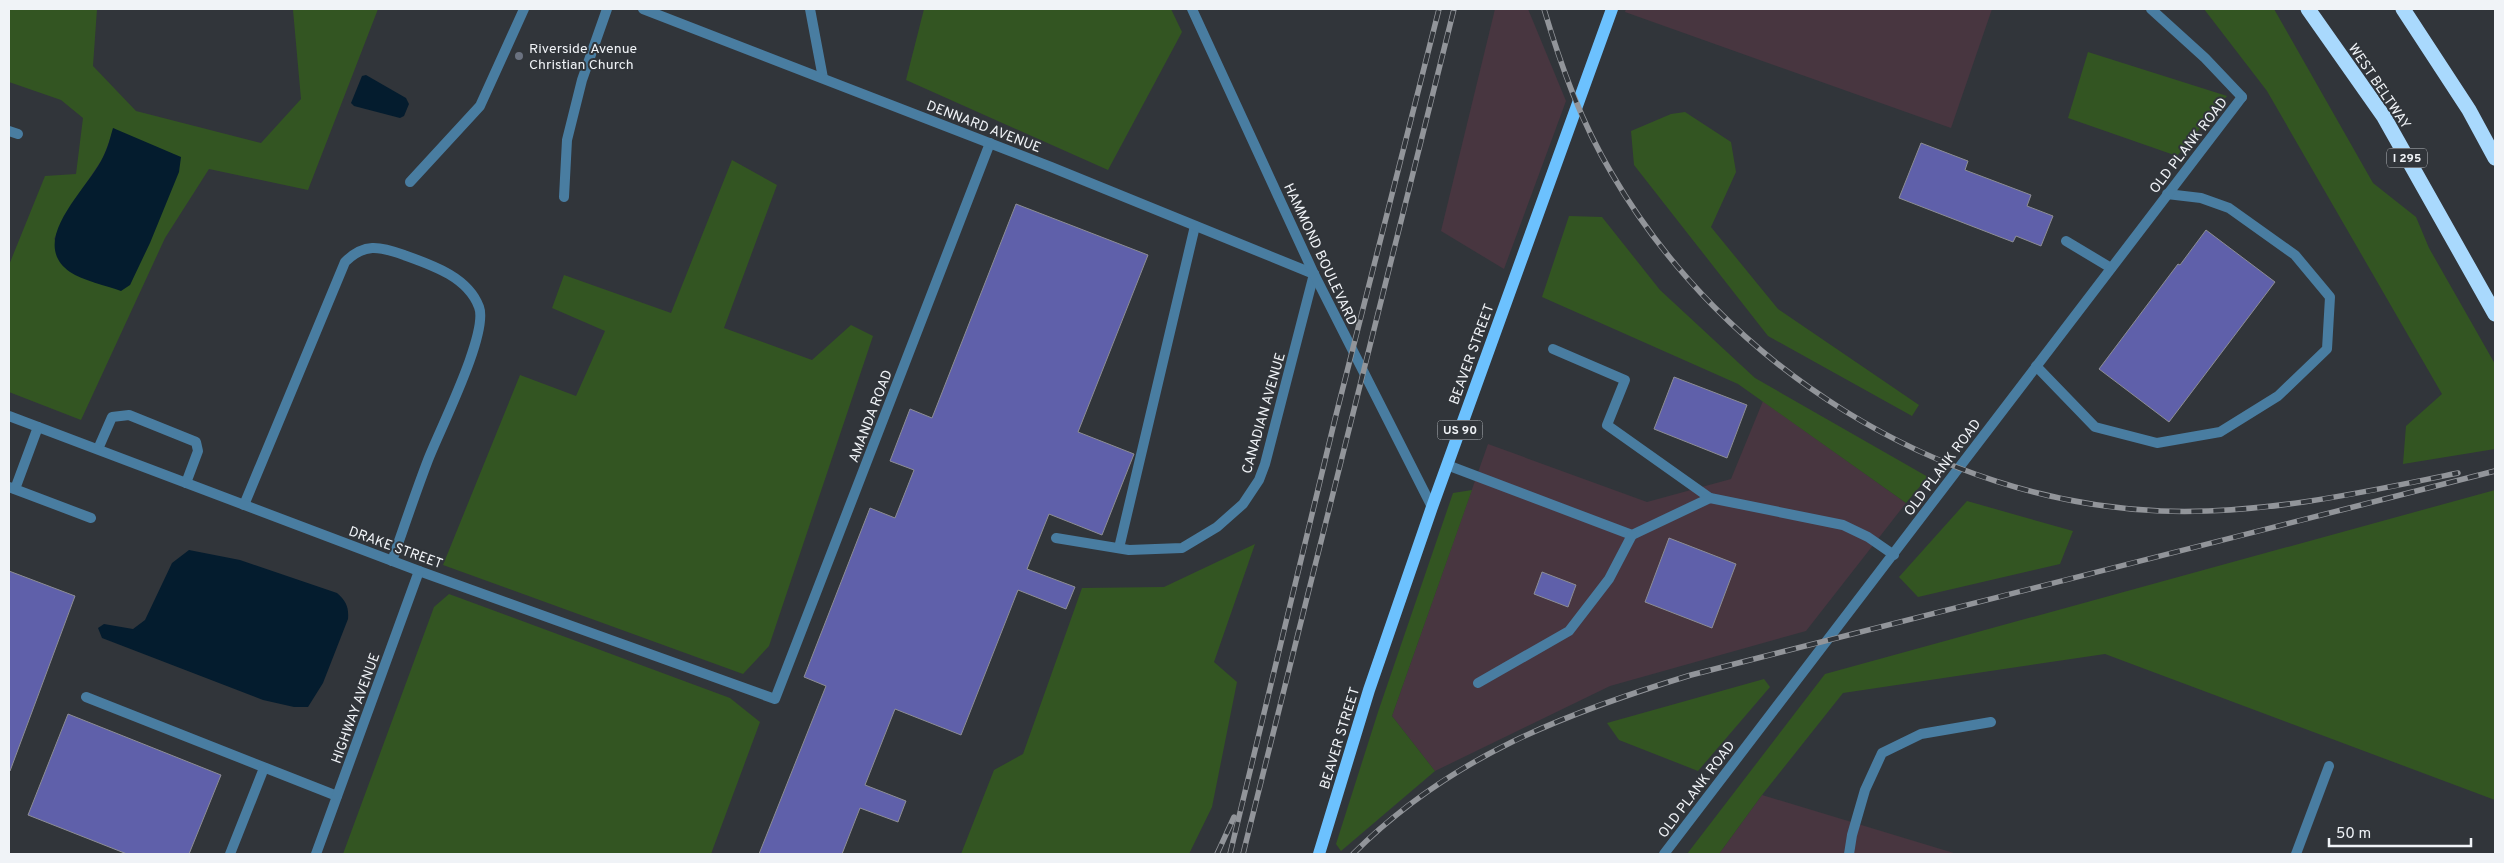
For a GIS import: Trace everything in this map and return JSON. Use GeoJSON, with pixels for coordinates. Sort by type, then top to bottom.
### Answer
{"type":"FeatureCollection","features":[{"type":"Feature","properties":{"kind":"highway","name":"WEST BELTWAY"},"geometry":{"type":"LineString","coordinates":[[2308,9],[2384,118],[2495,314]]}},
{"type":"Feature","properties":{"kind":"highway"},"geometry":{"type":"LineString","coordinates":[[2402,9],[2469,110],[2495,158]]}},
{"type":"Feature","properties":{"kind":"main road","name":"BEAVER STREET"},"geometry":{"type":"LineString","coordinates":[[1319,854],[1369,690],[1432,507],[1612,9]]}},
{"type":"Feature","properties":{"kind":"street"},"geometry":{"type":"LineString","coordinates":[[410,182],[480,106],[524,9]]}},
{"type":"Feature","properties":{"kind":"street"},"geometry":{"type":"LineString","coordinates":[[564,197],[567,140],[582,80],[607,9]]}},
{"type":"Feature","properties":{"kind":"street","name":"DENNARD AVENUE"},"geometry":{"type":"LineString","coordinates":[[643,9],[990,143],[1314,274]]}},
{"type":"Feature","properties":{"kind":"street"},"geometry":{"type":"LineString","coordinates":[[811,9],[823,78]]}},
{"type":"Feature","properties":{"kind":"street","name":"HAMMOND BOULEVARD"},"geometry":{"type":"LineString","coordinates":[[1193,9],[1314,274],[1432,507]]}},
{"type":"Feature","properties":{"kind":"street","name":"OLD PLANK ROAD"},"geometry":{"type":"LineString","coordinates":[[1664,854],[2242,97],[2206,58],[2151,9]]}},
{"type":"Feature","properties":{"kind":"street","name":"AMANDA ROAD"},"geometry":{"type":"LineString","coordinates":[[775,699],[990,143]]}},
{"type":"Feature","properties":{"kind":"street"},"geometry":{"type":"LineString","coordinates":[[2036,366],[2095,427],[2157,443],[2220,432],[2278,396],[2327,349],[2330,297],[2295,255],[2229,208],[2202,198],[2167,194]]}},
{"type":"Feature","properties":{"kind":"street"},"geometry":{"type":"LineString","coordinates":[[1119,548],[1195,226]]}},
{"type":"Feature","properties":{"kind":"street"},"geometry":{"type":"LineString","coordinates":[[2066,240],[2111,268]]}},
{"type":"Feature","properties":{"kind":"street"},"geometry":{"type":"LineString","coordinates":[[244,505],[345,262],[356,251],[368,248],[389,249],[431,266],[460,281],[476,301],[480,310],[481,321],[468,362],[428,460],[392,561]]}},
{"type":"Feature","properties":{"kind":"street","name":"CANADIAN AVENUE"},"geometry":{"type":"LineString","coordinates":[[1056,538],[1129,550],[1182,548],[1217,527],[1236,511],[1251,494],[1265,464],[1314,274]]}},
{"type":"Feature","properties":{"kind":"street"},"geometry":{"type":"LineString","coordinates":[[1553,349],[1625,380],[1607,425],[1710,498],[1843,524],[1868,537],[1894,555]]}},
{"type":"Feature","properties":{"kind":"street"},"geometry":{"type":"LineString","coordinates":[[98,449],[112,417],[129,415],[196,442],[198,451],[186,483]]}},
{"type":"Feature","properties":{"kind":"street","name":"DRAKE STREET"},"geometry":{"type":"LineString","coordinates":[[9,416],[419,571],[775,699]]}},
{"type":"Feature","properties":{"kind":"street"},"geometry":{"type":"LineString","coordinates":[[38,427],[12,488],[91,518]]}},
{"type":"Feature","properties":{"kind":"street"},"geometry":{"type":"LineString","coordinates":[[1447,465],[1632,535]]}},
{"type":"Feature","properties":{"kind":"street"},"geometry":{"type":"LineString","coordinates":[[1478,683],[1569,631],[1610,579],[1632,535],[1710,498]]}},
{"type":"Feature","properties":{"kind":"street","name":"HIGHWAY AVENUE"},"geometry":{"type":"LineString","coordinates":[[316,854],[419,571]]}},
{"type":"Feature","properties":{"kind":"street"},"geometry":{"type":"LineString","coordinates":[[86,698],[337,796]]}},
{"type":"Feature","properties":{"kind":"street"},"geometry":{"type":"LineString","coordinates":[[1849,854],[1852,834],[1865,790],[1882,753],[1921,734],[1991,722]]}},
{"type":"Feature","properties":{"kind":"street"},"geometry":{"type":"LineString","coordinates":[[2296,854],[2329,766]]}},
{"type":"Feature","properties":{"kind":"street"},"geometry":{"type":"LineString","coordinates":[[230,854],[264,768]]}},
{"type":"Feature","properties":{"kind":"shaded area"},"geometry":{"type":"Polygon","coordinates":[[[1495,9],[1528,9],[1566,101],[1504,269],[1441,231],[1495,9]]]}},
{"type":"Feature","properties":{"kind":"shaded area"},"geometry":{"type":"Polygon","coordinates":[[[1626,9],[1992,9],[1951,128],[1625,12],[1626,9]]]}},
{"type":"Feature","properties":{"kind":"shaded area"},"geometry":{"type":"Polygon","coordinates":[[[1763,401],[1906,503],[1806,631],[1610,686],[1435,771],[1392,716],[1488,444],[1647,502],[1731,479],[1763,401]]]}},
{"type":"Feature","properties":{"kind":"shaded area"},"geometry":{"type":"Polygon","coordinates":[[[1762,795],[1957,854],[1719,854],[1762,795]]]}},
{"type":"Feature","properties":{"kind":"green space"},"geometry":{"type":"Polygon","coordinates":[[[9,9],[97,9],[93,66],[136,111],[261,143],[301,99],[293,10],[291,9],[378,9],[308,190],[209,169],[165,238],[81,420],[9,392],[9,265],[45,176],[76,174],[83,118],[61,100],[9,82],[9,9]],[[114,128],[103,158],[71,206],[54,239],[130,285],[161,212],[114,128]]]}},
{"type":"Feature","properties":{"kind":"green space"},"geometry":{"type":"Polygon","coordinates":[[[924,9],[1171,9],[1182,32],[1108,170],[906,80],[924,9]]]}},
{"type":"Feature","properties":{"kind":"green space"},"geometry":{"type":"Polygon","coordinates":[[[2204,9],[2274,9],[2373,183],[2416,217],[2429,248],[2495,364],[2495,449],[2403,464],[2406,426],[2442,394],[2267,91],[2204,9]]]}},
{"type":"Feature","properties":{"kind":"green space"},"geometry":{"type":"Polygon","coordinates":[[[2088,52],[2227,96],[2177,156],[2068,118],[2088,52]]]}},
{"type":"Feature","properties":{"kind":"green space"},"geometry":{"type":"Polygon","coordinates":[[[1685,112],[1731,142],[1736,172],[1711,227],[1778,309],[1919,405],[1912,416],[1768,336],[1634,165],[1631,131],[1671,114],[1685,112]]]}},
{"type":"Feature","properties":{"kind":"green space"},"geometry":{"type":"Polygon","coordinates":[[[732,160],[777,185],[724,328],[812,360],[851,325],[873,336],[769,646],[743,674],[443,565],[520,375],[576,396],[605,331],[552,308],[564,275],[671,313],[732,160]]]}},
{"type":"Feature","properties":{"kind":"green space"},"geometry":{"type":"Polygon","coordinates":[[[1569,216],[1602,217],[1660,290],[1755,378],[1928,477],[1906,503],[1738,384],[1542,297],[1569,216]]]}},
{"type":"Feature","properties":{"kind":"green space"},"geometry":{"type":"Polygon","coordinates":[[[1472,490],[1392,716],[1435,771],[1341,851],[1336,844],[1378,712],[1453,493],[1472,490]]]}},
{"type":"Feature","properties":{"kind":"green space"},"geometry":{"type":"Polygon","coordinates":[[[2495,490],[2495,800],[2105,654],[1843,693],[1762,795],[1719,854],[1687,854],[1825,674],[2495,490]]]}},
{"type":"Feature","properties":{"kind":"green space"},"geometry":{"type":"Polygon","coordinates":[[[1967,501],[2073,531],[2060,564],[1918,597],[1899,577],[1967,501]]]}},
{"type":"Feature","properties":{"kind":"green space"},"geometry":{"type":"Polygon","coordinates":[[[1255,544],[1214,662],[1237,682],[1212,807],[1189,854],[961,854],[994,770],[1023,754],[1082,588],[1164,587],[1255,544]]]}},
{"type":"Feature","properties":{"kind":"green space"},"geometry":{"type":"Polygon","coordinates":[[[449,594],[730,698],[760,722],[711,854],[343,854],[434,607],[449,594]]]}},
{"type":"Feature","properties":{"kind":"green space"},"geometry":{"type":"Polygon","coordinates":[[[1764,679],[1770,687],[1698,771],[1619,740],[1607,723],[1764,679]]]}},
{"type":"Feature","properties":{"kind":"water"},"geometry":{"type":"Polygon","coordinates":[[[366,75],[406,98],[409,104],[404,116],[400,118],[354,106],[351,103],[362,76],[366,75]]]}},
{"type":"Feature","properties":{"kind":"water"},"geometry":{"type":"Polygon","coordinates":[[[113,128],[181,157],[179,172],[150,243],[130,285],[121,291],[70,272],[58,259],[55,245],[57,230],[75,199],[96,170],[108,147],[113,128]]]}},
{"type":"Feature","properties":{"kind":"water"},"geometry":{"type":"Polygon","coordinates":[[[189,550],[240,560],[337,593],[343,599],[348,611],[348,619],[323,683],[308,707],[294,707],[263,700],[102,638],[98,628],[104,624],[133,629],[145,620],[172,563],[189,550]]]}},
{"type":"Feature","properties":{"kind":"building"},"geometry":{"type":"Polygon","coordinates":[[[1921,143],[1968,161],[1965,170],[2031,195],[2027,206],[2053,216],[2041,246],[2016,236],[2013,242],[1899,198],[1921,143]]]}},
{"type":"Feature","properties":{"kind":"building"},"geometry":{"type":"Polygon","coordinates":[[[1016,204],[1148,255],[1078,432],[1134,454],[1102,535],[1049,514],[1027,569],[1075,587],[1066,609],[1018,590],[961,735],[895,709],[865,785],[906,801],[898,822],[860,808],[842,854],[759,854],[826,686],[804,677],[870,508],[895,518],[914,470],[890,461],[910,409],[932,418],[1016,204]]]}},
{"type":"Feature","properties":{"kind":"building"},"geometry":{"type":"Polygon","coordinates":[[[2206,230],[2275,282],[2169,422],[2099,369],[2206,230]]]}},
{"type":"Feature","properties":{"kind":"building"},"geometry":{"type":"Polygon","coordinates":[[[1674,377],[1747,405],[1727,458],[1654,429],[1674,377]]]}},
{"type":"Feature","properties":{"kind":"building"},"geometry":{"type":"Polygon","coordinates":[[[1669,538],[1736,564],[1712,628],[1645,602],[1669,538]]]}},
{"type":"Feature","properties":{"kind":"building"},"geometry":{"type":"Polygon","coordinates":[[[9,571],[75,596],[10,771],[9,771],[9,571]]]}},
{"type":"Feature","properties":{"kind":"building"},"geometry":{"type":"Polygon","coordinates":[[[1542,572],[1576,585],[1568,607],[1534,594],[1542,572]]]}},
{"type":"Feature","properties":{"kind":"building"},"geometry":{"type":"Polygon","coordinates":[[[68,714],[221,775],[189,854],[127,854],[28,815],[68,714]]]}},
{"type":"Feature","properties":{"kind":"railway"},"geometry":{"type":"LineString","coordinates":[[1230,854],[1335,419],[1439,9]]}},
{"type":"Feature","properties":{"kind":"railway"},"geometry":{"type":"LineString","coordinates":[[1243,854],[1454,9]]}},
{"type":"Feature","properties":{"kind":"railway"},"geometry":{"type":"LineString","coordinates":[[1544,9],[1557,52],[1581,114],[1612,174],[1658,243],[1713,306],[1776,362],[1845,411],[1919,451],[1997,481],[2078,502],[2161,511],[2236,510],[2273,506],[2348,495],[2458,473]]}},
{"type":"Feature","properties":{"kind":"railway"},"geometry":{"type":"LineString","coordinates":[[1353,854],[1390,820],[1429,791],[1469,765],[1553,723],[1644,690],[1691,675],[2495,471]]}},
{"type":"Feature","properties":{"kind":"railway"},"geometry":{"type":"LineString","coordinates":[[1217,854],[1234,817]]}},
{"type":"Feature","properties":{"kind":"place","name":"Riverside Avenue Christian Church"},"geometry":{"type":"Point","coordinates":[519,56]}}]}
